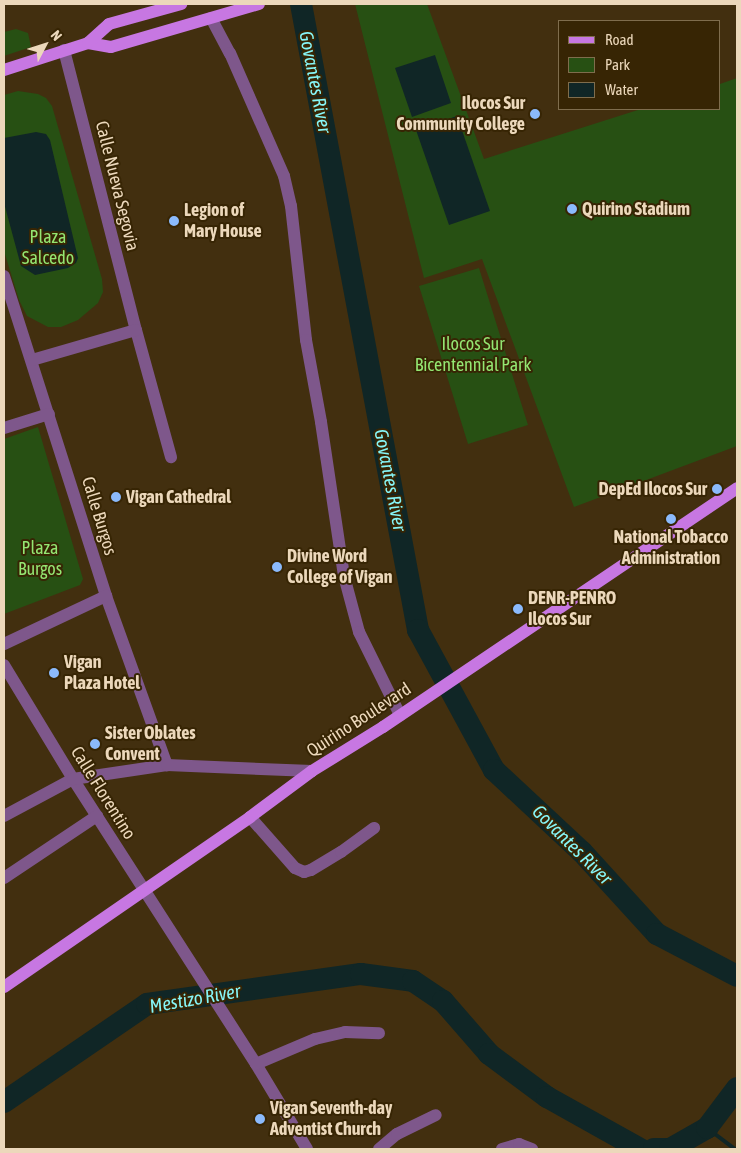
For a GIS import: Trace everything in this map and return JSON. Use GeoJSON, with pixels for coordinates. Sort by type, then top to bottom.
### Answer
{"type":"FeatureCollection","features":[{"type":"Feature","properties":{"kind":"main road"},"geometry":{"type":"LineString","coordinates":[[4,70],[88,43],[109,24],[181,4]]}},
{"type":"Feature","properties":{"kind":"main road"},"geometry":{"type":"LineString","coordinates":[[88,43],[111,48],[258,4]]}},
{"type":"Feature","properties":{"kind":"main road","name":"Quirino Boulevard"},"geometry":{"type":"LineString","coordinates":[[4,987],[250,817],[312,771],[400,715],[737,488]]}},
{"type":"Feature","properties":{"kind":"street"},"geometry":{"type":"LineString","coordinates":[[211,18],[230,53],[284,176],[291,206],[306,340],[321,422],[344,576],[359,632],[400,715]]}},
{"type":"Feature","properties":{"kind":"street","name":"Calle Nueva Segovia"},"geometry":{"type":"LineString","coordinates":[[64,50],[136,330],[171,457]]}},
{"type":"Feature","properties":{"kind":"street","name":"Calle Burgos"},"geometry":{"type":"LineString","coordinates":[[4,276],[106,596],[167,765]]}},
{"type":"Feature","properties":{"kind":"street"},"geometry":{"type":"LineString","coordinates":[[32,360],[136,330]]}},
{"type":"Feature","properties":{"kind":"street"},"geometry":{"type":"LineString","coordinates":[[4,428],[49,414]]}},
{"type":"Feature","properties":{"kind":"street"},"geometry":{"type":"LineString","coordinates":[[4,644],[106,596]]}},
{"type":"Feature","properties":{"kind":"street","name":"Calle Florentino"},"geometry":{"type":"LineString","coordinates":[[4,665],[73,779],[224,1013],[307,1149]]}},
{"type":"Feature","properties":{"kind":"street"},"geometry":{"type":"LineString","coordinates":[[4,816],[73,779],[167,765],[312,771]]}},
{"type":"Feature","properties":{"kind":"street"},"geometry":{"type":"LineString","coordinates":[[4,878],[97,816]]}},
{"type":"Feature","properties":{"kind":"street"},"geometry":{"type":"LineString","coordinates":[[250,817],[295,868],[304,872],[311,870],[340,852],[374,828]]}},
{"type":"Feature","properties":{"kind":"street"},"geometry":{"type":"LineString","coordinates":[[256,1064],[315,1039],[346,1032],[379,1033]]}},
{"type":"Feature","properties":{"kind":"street"},"geometry":{"type":"LineString","coordinates":[[379,1149],[397,1134],[436,1115]]}},
{"type":"Feature","properties":{"kind":"street"},"geometry":{"type":"LineString","coordinates":[[502,1149],[519,1144],[532,1149]]}},
{"type":"Feature","properties":{"kind":"green space","name":"Quirino Stadium"},"geometry":{"type":"Polygon","coordinates":[[[355,4],[427,4],[484,159],[638,110],[721,110],[721,84],[737,78],[737,446],[574,507],[482,259],[424,278],[355,4]]]}},
{"type":"Feature","properties":{"kind":"green space"},"geometry":{"type":"Polygon","coordinates":[[[16,29],[28,33],[31,47],[4,56],[4,32],[16,29]]]}},
{"type":"Feature","properties":{"kind":"green space","name":"Plaza Salcedo"},"geometry":{"type":"Polygon","coordinates":[[[18,91],[38,94],[46,98],[52,106],[102,279],[103,292],[98,303],[78,320],[61,327],[48,327],[27,316],[19,300],[4,251],[4,95],[18,91]]]}},
{"type":"Feature","properties":{"kind":"green space","name":"Ilocos Sur Bicentennial Park"},"geometry":{"type":"Polygon","coordinates":[[[479,268],[528,425],[468,444],[419,286],[479,268]]]}},
{"type":"Feature","properties":{"kind":"green space","name":"Plaza Burgos"},"geometry":{"type":"Polygon","coordinates":[[[38,427],[83,579],[80,585],[4,614],[4,439],[38,427]]]}},
{"type":"Feature","properties":{"kind":"water"},"geometry":{"type":"Polygon","coordinates":[[[435,55],[451,103],[412,117],[395,68],[435,55]]]}},
{"type":"Feature","properties":{"kind":"water"},"geometry":{"type":"Polygon","coordinates":[[[457,116],[490,211],[449,225],[416,130],[457,116]]]}},
{"type":"Feature","properties":{"kind":"water"},"geometry":{"type":"Polygon","coordinates":[[[36,132],[46,134],[50,140],[78,258],[76,263],[68,268],[35,275],[21,266],[4,203],[4,138],[36,132]]]}},
{"type":"Feature","properties":{"kind":"waterway","name":"Govantes River"},"geometry":{"type":"LineString","coordinates":[[301,4],[418,630],[494,770],[582,852],[657,934],[737,976]]}},
{"type":"Feature","properties":{"kind":"waterway","name":"Mestizo River"},"geometry":{"type":"LineString","coordinates":[[4,1102],[147,1004],[361,974],[413,981],[443,1001],[489,1054],[547,1097],[640,1149]]}},
{"type":"Feature","properties":{"kind":"waterway","name":"Govantes River"},"geometry":{"type":"LineString","coordinates":[[654,1149],[670,1149],[707,1128],[737,1088]]}},
{"type":"Feature","properties":{"kind":"waterway"},"geometry":{"type":"LineString","coordinates":[[707,1128],[735,1149]]}},
{"type":"Feature","properties":{"kind":"place","name":"Ilocos Sur Community College"},"geometry":{"type":"Point","coordinates":[535,114]}},
{"type":"Feature","properties":{"kind":"place","name":"Quirino Stadium"},"geometry":{"type":"Point","coordinates":[572,209]}},
{"type":"Feature","properties":{"kind":"place","name":"Legion of Mary House"},"geometry":{"type":"Point","coordinates":[174,221]}},
{"type":"Feature","properties":{"kind":"place","name":"DepEd Ilocos Sur"},"geometry":{"type":"Point","coordinates":[717,489]}},
{"type":"Feature","properties":{"kind":"place","name":"Vigan Cathedral"},"geometry":{"type":"Point","coordinates":[116,497]}},
{"type":"Feature","properties":{"kind":"place","name":"National Tobacco Administration"},"geometry":{"type":"Point","coordinates":[671,519]}},
{"type":"Feature","properties":{"kind":"place","name":"Divine Word College of Vigan"},"geometry":{"type":"Point","coordinates":[277,567]}},
{"type":"Feature","properties":{"kind":"place","name":"DENR-PENRO Ilocos Sur"},"geometry":{"type":"Point","coordinates":[518,609]}},
{"type":"Feature","properties":{"kind":"place","name":"Vigan Plaza Hotel"},"geometry":{"type":"Point","coordinates":[54,673]}},
{"type":"Feature","properties":{"kind":"place","name":"Sister Oblates Convent"},"geometry":{"type":"Point","coordinates":[95,744]}},
{"type":"Feature","properties":{"kind":"place","name":"Vigan Seventh-day Adventist Church"},"geometry":{"type":"Point","coordinates":[260,1119]}}]}
